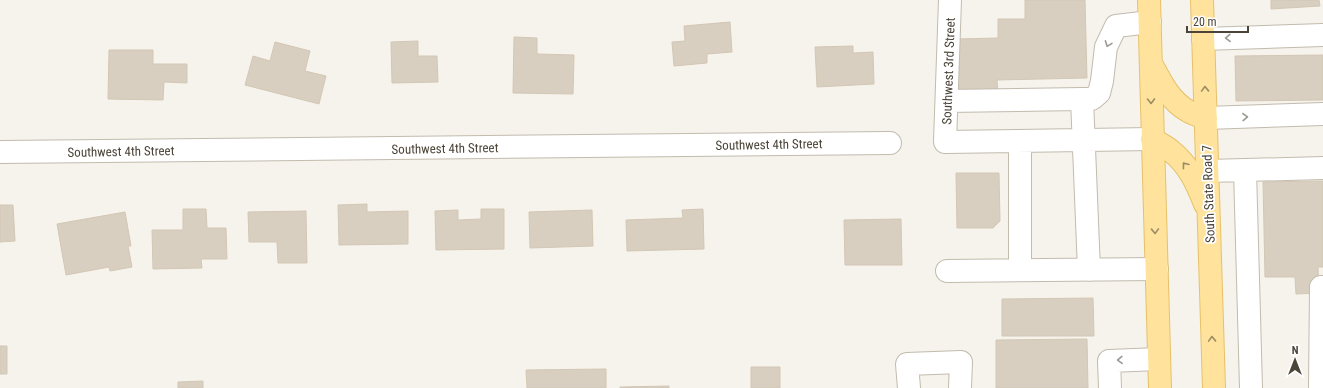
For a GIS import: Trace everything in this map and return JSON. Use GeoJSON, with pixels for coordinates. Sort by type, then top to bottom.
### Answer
{"type":"FeatureCollection","features":[{"type":"Feature","properties":{"kind":"main road"},"geometry":{"type":"LineString","coordinates":[[1149,0],[1160,388]]}},
{"type":"Feature","properties":{"kind":"main road","name":"South State Road 7"},"geometry":{"type":"LineString","coordinates":[[1202,0],[1214,388]]}},
{"type":"Feature","properties":{"kind":"main road"},"geometry":{"type":"LineString","coordinates":[[1150,62],[1163,85],[1174,100],[1188,111],[1206,118]]}},
{"type":"Feature","properties":{"kind":"main road"},"geometry":{"type":"LineString","coordinates":[[1152,139],[1171,150],[1185,164],[1195,181],[1209,212]]}},
{"type":"Feature","properties":{"kind":"street","name":"Southwest 3rd Street"},"geometry":{"type":"LineString","coordinates":[[950,0],[945,142],[1020,141]]}},
{"type":"Feature","properties":{"kind":"street"},"geometry":{"type":"LineString","coordinates":[[947,101],[1092,99],[1099,93],[1106,47],[1116,26],[1150,22]]}},
{"type":"Feature","properties":{"kind":"street"},"geometry":{"type":"LineString","coordinates":[[1203,39],[1323,35]]}},
{"type":"Feature","properties":{"kind":"street"},"geometry":{"type":"LineString","coordinates":[[1082,99],[1085,141],[1089,270]]}},
{"type":"Feature","properties":{"kind":"street"},"geometry":{"type":"LineString","coordinates":[[1206,118],[1323,114]]}},
{"type":"Feature","properties":{"kind":"street"},"geometry":{"type":"LineString","coordinates":[[1020,270],[1020,141],[1152,139]]}},
{"type":"Feature","properties":{"kind":"street","name":"Southwest 4th Street"},"geometry":{"type":"LineString","coordinates":[[0,152],[890,143]]}},
{"type":"Feature","properties":{"kind":"street"},"geometry":{"type":"LineString","coordinates":[[1208,171],[1323,168]]}},
{"type":"Feature","properties":{"kind":"street"},"geometry":{"type":"LineString","coordinates":[[1244,170],[1251,388]]}},
{"type":"Feature","properties":{"kind":"street"},"geometry":{"type":"LineString","coordinates":[[948,272],[1156,269]]}},
{"type":"Feature","properties":{"kind":"street"},"geometry":{"type":"LineString","coordinates":[[1320,388],[1321,287],[1323,287]]}},
{"type":"Feature","properties":{"kind":"street"},"geometry":{"type":"LineString","coordinates":[[1110,388],[1109,360],[1159,359]]}},
{"type":"Feature","properties":{"kind":"street"},"geometry":{"type":"LineString","coordinates":[[908,388],[907,364],[960,362],[960,388]]}},
{"type":"Feature","properties":{"kind":"building"},"geometry":{"type":"Polygon","coordinates":[[[1025,0],[1085,0],[1087,78],[997,80],[998,95],[959,96],[957,39],[998,38],[998,19],[1025,19],[1025,0]]]}},
{"type":"Feature","properties":{"kind":"building"},"geometry":{"type":"Polygon","coordinates":[[[1271,0],[1319,0],[1320,6],[1271,9],[1271,0]]]}},
{"type":"Feature","properties":{"kind":"building"},"geometry":{"type":"Polygon","coordinates":[[[730,22],[732,52],[707,54],[707,63],[674,66],[672,42],[685,41],[684,26],[730,22]]]}},
{"type":"Feature","properties":{"kind":"building"},"geometry":{"type":"Polygon","coordinates":[[[514,37],[537,38],[537,54],[574,55],[573,94],[513,93],[514,37]]]}},
{"type":"Feature","properties":{"kind":"building"},"geometry":{"type":"Polygon","coordinates":[[[418,41],[418,56],[437,56],[438,82],[392,83],[391,42],[418,41]]]}},
{"type":"Feature","properties":{"kind":"building"},"geometry":{"type":"Polygon","coordinates":[[[275,42],[310,51],[305,71],[326,76],[319,104],[245,85],[253,56],[270,61],[275,42]]]}},
{"type":"Feature","properties":{"kind":"building"},"geometry":{"type":"Polygon","coordinates":[[[853,46],[853,53],[873,52],[874,84],[817,87],[815,47],[853,46]]]}},
{"type":"Feature","properties":{"kind":"building"},"geometry":{"type":"Polygon","coordinates":[[[109,50],[153,50],[153,64],[187,64],[187,83],[164,82],[163,100],[108,99],[109,50]]]}},
{"type":"Feature","properties":{"kind":"building"},"geometry":{"type":"Polygon","coordinates":[[[1323,55],[1323,100],[1236,101],[1235,56],[1323,55]]]}},
{"type":"Feature","properties":{"kind":"building"},"geometry":{"type":"Polygon","coordinates":[[[956,173],[999,173],[1000,221],[993,228],[957,228],[956,173]]]}},
{"type":"Feature","properties":{"kind":"building"},"geometry":{"type":"Polygon","coordinates":[[[1323,181],[1323,267],[1318,267],[1319,293],[1296,294],[1295,277],[1265,277],[1263,182],[1323,181]]]}},
{"type":"Feature","properties":{"kind":"building"},"geometry":{"type":"Polygon","coordinates":[[[367,204],[367,212],[408,211],[408,244],[339,245],[338,205],[367,204]]]}},
{"type":"Feature","properties":{"kind":"building"},"geometry":{"type":"Polygon","coordinates":[[[0,205],[13,205],[15,241],[0,242],[0,205]]]}},
{"type":"Feature","properties":{"kind":"building"},"geometry":{"type":"Polygon","coordinates":[[[183,209],[206,209],[207,228],[226,228],[227,259],[201,259],[202,268],[153,269],[152,230],[183,230],[183,209]]]}},
{"type":"Feature","properties":{"kind":"building"},"geometry":{"type":"Polygon","coordinates":[[[481,209],[504,209],[504,249],[436,250],[435,211],[458,210],[458,220],[481,219],[481,209]]]}},
{"type":"Feature","properties":{"kind":"building"},"geometry":{"type":"Polygon","coordinates":[[[703,209],[704,249],[627,251],[626,220],[683,218],[682,210],[703,209]]]}},
{"type":"Feature","properties":{"kind":"building"},"geometry":{"type":"Polygon","coordinates":[[[592,210],[593,246],[530,248],[529,212],[592,210]]]}},
{"type":"Feature","properties":{"kind":"building"},"geometry":{"type":"Polygon","coordinates":[[[306,211],[307,263],[278,263],[277,242],[249,242],[248,212],[306,211]]]}},
{"type":"Feature","properties":{"kind":"building"},"geometry":{"type":"Polygon","coordinates":[[[125,212],[131,246],[128,246],[132,267],[110,271],[109,267],[66,275],[57,224],[125,212]]]}},
{"type":"Feature","properties":{"kind":"building"},"geometry":{"type":"Polygon","coordinates":[[[901,219],[902,265],[845,265],[844,220],[901,219]]]}},
{"type":"Feature","properties":{"kind":"building"},"geometry":{"type":"Polygon","coordinates":[[[1093,298],[1094,336],[1002,336],[1002,299],[1093,298]]]}},
{"type":"Feature","properties":{"kind":"building"},"geometry":{"type":"Polygon","coordinates":[[[1087,339],[1088,388],[996,388],[996,340],[1087,339]]]}},
{"type":"Feature","properties":{"kind":"building"},"geometry":{"type":"Polygon","coordinates":[[[0,346],[7,346],[7,374],[0,374],[0,346]]]}},
{"type":"Feature","properties":{"kind":"building"},"geometry":{"type":"Polygon","coordinates":[[[751,367],[780,367],[780,388],[751,388],[751,367]]]}},
{"type":"Feature","properties":{"kind":"building"},"geometry":{"type":"Polygon","coordinates":[[[606,369],[606,388],[527,388],[526,370],[606,369]]]}},
{"type":"Feature","properties":{"kind":"building"},"geometry":{"type":"Polygon","coordinates":[[[203,381],[203,388],[178,388],[178,382],[203,381]]]}},
{"type":"Feature","properties":{"kind":"building"},"geometry":{"type":"Polygon","coordinates":[[[669,386],[669,388],[620,388],[620,387],[669,386]]]}}]}
